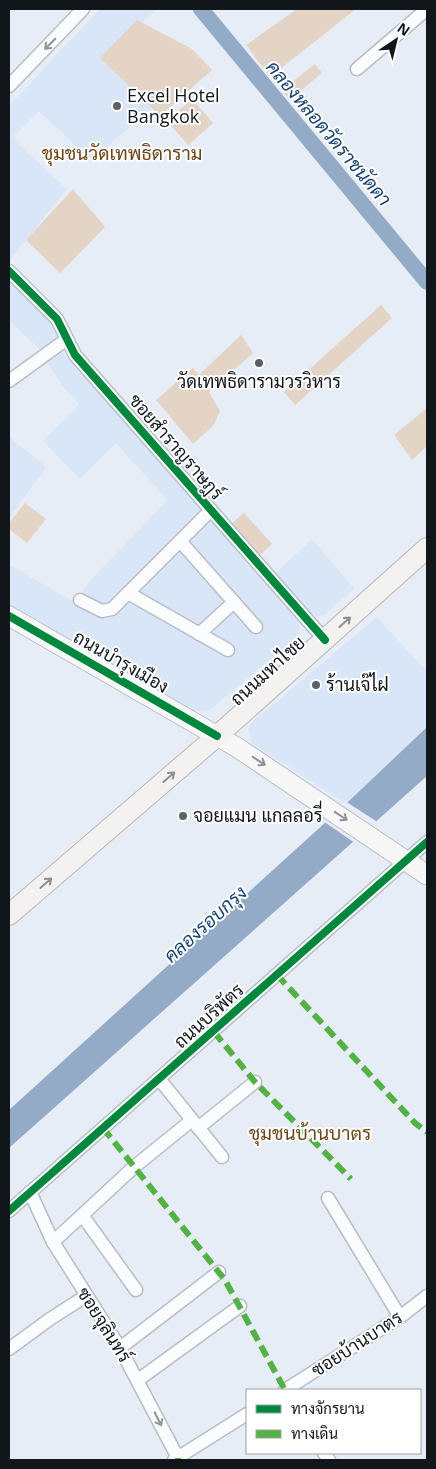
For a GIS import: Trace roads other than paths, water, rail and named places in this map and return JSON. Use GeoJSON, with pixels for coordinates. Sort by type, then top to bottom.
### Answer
{"type":"FeatureCollection","features":[{"type":"Feature","properties":{"kind":"main road","name":"ถนนมหาไชย"},"geometry":{"type":"LineString","coordinates":[[9,915],[217,736],[427,548]]}},
{"type":"Feature","properties":{"kind":"main road","name":"ถนนบำรุงเมือง"},"geometry":{"type":"LineString","coordinates":[[9,616],[217,736],[308,793],[407,859],[427,875]]}},
{"type":"Feature","properties":{"kind":"street"},"geometry":{"type":"LineString","coordinates":[[9,86],[83,9]]}},
{"type":"Feature","properties":{"kind":"street"},"geometry":{"type":"LineString","coordinates":[[358,69],[427,9]]}},
{"type":"Feature","properties":{"kind":"street","name":"ซอยสำราญราษฎร์"},"geometry":{"type":"LineString","coordinates":[[9,272],[57,319],[75,355],[324,640]]}},
{"type":"Feature","properties":{"kind":"street"},"geometry":{"type":"LineString","coordinates":[[9,381],[68,340]]}},
{"type":"Feature","properties":{"kind":"street"},"geometry":{"type":"LineString","coordinates":[[80,600],[107,612],[210,510]]}},
{"type":"Feature","properties":{"kind":"street"},"geometry":{"type":"LineString","coordinates":[[180,541],[256,627]]}},
{"type":"Feature","properties":{"kind":"street"},"geometry":{"type":"LineString","coordinates":[[128,593],[228,650]]}},
{"type":"Feature","properties":{"kind":"street"},"geometry":{"type":"LineString","coordinates":[[199,634],[234,602]]}},
{"type":"Feature","properties":{"kind":"street","name":"ถนนบริพัตร"},"geometry":{"type":"LineString","coordinates":[[9,1211],[160,1080],[427,842]]}},
{"type":"Feature","properties":{"kind":"street"},"geometry":{"type":"LineString","coordinates":[[160,1080],[222,1156]]}},
{"type":"Feature","properties":{"kind":"street"},"geometry":{"type":"LineString","coordinates":[[53,1242],[134,1167],[255,1082]]}},
{"type":"Feature","properties":{"kind":"street","name":"ซอยจุลินทร์"},"geometry":{"type":"LineString","coordinates":[[30,1192],[53,1242],[138,1380],[176,1459]]}},
{"type":"Feature","properties":{"kind":"street"},"geometry":{"type":"LineString","coordinates":[[328,1198],[400,1317]]}},
{"type":"Feature","properties":{"kind":"street"},"geometry":{"type":"LineString","coordinates":[[82,1215],[136,1290]]}},
{"type":"Feature","properties":{"kind":"street"},"geometry":{"type":"LineString","coordinates":[[120,1348],[219,1272]]}},
{"type":"Feature","properties":{"kind":"street"},"geometry":{"type":"LineString","coordinates":[[9,1349],[86,1296]]}},
{"type":"Feature","properties":{"kind":"street","name":"ซอยบ้านบาตร"},"geometry":{"type":"LineString","coordinates":[[287,1389],[400,1317],[427,1296]]}},
{"type":"Feature","properties":{"kind":"street"},"geometry":{"type":"LineString","coordinates":[[138,1380],[240,1306]]}},
{"type":"Feature","properties":{"kind":"street"},"geometry":{"type":"LineString","coordinates":[[176,1459],[246,1415]]}},
{"type":"Feature","properties":{"kind":"water","name":"คลองรอบกรุง"},"geometry":{"type":"Polygon","coordinates":[[[427,727],[427,776],[9,1148],[9,1110],[349,801],[427,727]]]}},
{"type":"Feature","properties":{"kind":"waterway","name":"คลองหลอดวัดราชนัดดา"},"geometry":{"type":"LineString","coordinates":[[201,9],[427,282]]}},
{"type":"Feature","properties":{"kind":"place","name":"Excel Hotel Bangkok"},"geometry":{"type":"Point","coordinates":[117,106]}},
{"type":"Feature","properties":{"kind":"place","name":"วัดเทพธิดารามวรวิหาร"},"geometry":{"type":"Point","coordinates":[259,363]}},
{"type":"Feature","properties":{"kind":"place","name":"ร้านเจ๊ไฝ"},"geometry":{"type":"Point","coordinates":[316,685]}},
{"type":"Feature","properties":{"kind":"place","name":"จอยแมน แกลลอรี่"},"geometry":{"type":"Point","coordinates":[183,816]}},
{"type":"Feature","properties":{"kind":"district","name":"ชุมชนวัดเทพธิดาราม"},"geometry":{"type":"Point","coordinates":[122,153]}},
{"type":"Feature","properties":{"kind":"district","name":"ชุมชนบ้านบาตร"},"geometry":{"type":"Point","coordinates":[310,1133]}}]}
